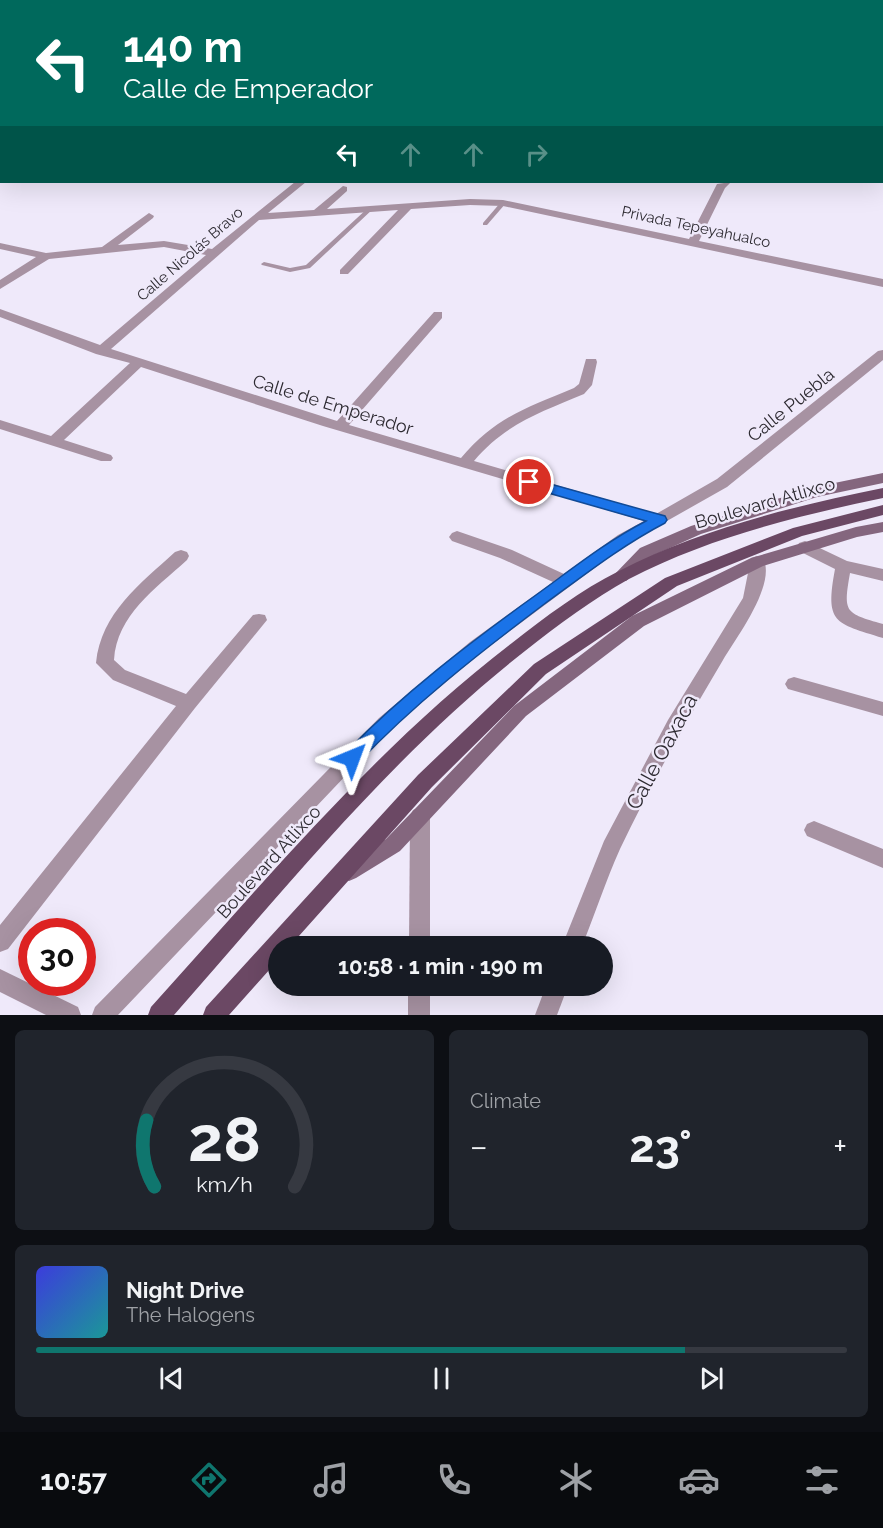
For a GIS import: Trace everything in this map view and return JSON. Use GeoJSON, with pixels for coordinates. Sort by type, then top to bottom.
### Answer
{"type":"FeatureCollection","features":[{"type":"Feature","properties":{"kind":"main road"},"geometry":{"type":"LineString","coordinates":[[618,578],[646,552],[696,530],[815,492],[883,478]]}},
{"type":"Feature","properties":{"kind":"main road","name":"Boulevard Atlixco"},"geometry":{"type":"LineString","coordinates":[[159,1015],[361,792],[454,701],[533,634],[618,578],[687,548],[740,530],[854,498],[883,493]]}},
{"type":"Feature","properties":{"kind":"main road"},"geometry":{"type":"LineString","coordinates":[[339,877],[393,845],[520,711],[638,621],[757,562],[856,532],[880,516]]}},
{"type":"Feature","properties":{"kind":"main road"},"geometry":{"type":"LineString","coordinates":[[214,1015],[425,781],[540,669],[671,582],[798,532],[880,516]]}},
{"type":"Feature","properties":{"kind":"street","name":"Calle Nicolás Bravo"},"geometry":{"type":"LineString","coordinates":[[101,351],[256,217],[300,183]]}},
{"type":"Feature","properties":{"kind":"street"},"geometry":{"type":"LineString","coordinates":[[693,242],[721,186],[725,183]]}},
{"type":"Feature","properties":{"kind":"street"},"geometry":{"type":"LineString","coordinates":[[318,211],[343,189]]}},
{"type":"Feature","properties":{"kind":"street","name":"Privada Tepeyahualco"},"geometry":{"type":"LineString","coordinates":[[256,217],[470,202],[502,203],[883,283]]}},
{"type":"Feature","properties":{"kind":"street"},"geometry":{"type":"LineString","coordinates":[[344,272],[408,206]]}},
{"type":"Feature","properties":{"kind":"street"},"geometry":{"type":"LineString","coordinates":[[104,251],[149,216]]}},
{"type":"Feature","properties":{"kind":"street"},"geometry":{"type":"LineString","coordinates":[[0,246],[46,256],[164,244],[215,253]]}},
{"type":"Feature","properties":{"kind":"street"},"geometry":{"type":"LineString","coordinates":[[0,285],[46,256]]}},
{"type":"Feature","properties":{"kind":"street","name":"Calle de Emperador"},"geometry":{"type":"LineString","coordinates":[[0,313],[138,363],[464,464],[660,520]]}},
{"type":"Feature","properties":{"kind":"street"},"geometry":{"type":"LineString","coordinates":[[340,426],[438,315]]}},
{"type":"Feature","properties":{"kind":"street","name":"Calle Puebla"},"geometry":{"type":"LineString","coordinates":[[660,520],[722,483],[883,354]]}},
{"type":"Feature","properties":{"kind":"street"},"geometry":{"type":"LineString","coordinates":[[464,464],[484,440],[513,419],[579,391],[585,385],[591,362]]}},
{"type":"Feature","properties":{"kind":"street"},"geometry":{"type":"LineString","coordinates":[[54,441],[138,363]]}},
{"type":"Feature","properties":{"kind":"street"},"geometry":{"type":"LineString","coordinates":[[0,424],[106,458]]}},
{"type":"Feature","properties":{"kind":"street"},"geometry":{"type":"LineString","coordinates":[[104,1015],[385,723],[476,647],[565,581],[623,539],[660,520]]}},
{"type":"Feature","properties":{"kind":"street"},"geometry":{"type":"LineString","coordinates":[[457,537],[506,554],[565,581]]}},
{"type":"Feature","properties":{"kind":"street"},"geometry":{"type":"LineString","coordinates":[[805,547],[843,566],[883,575]]}},
{"type":"Feature","properties":{"kind":"street"},"geometry":{"type":"LineString","coordinates":[[181,556],[122,612],[110,632],[104,650],[105,663],[119,675],[189,703]]}},
{"type":"Feature","properties":{"kind":"street","name":"Calle Oaxaca"},"geometry":{"type":"LineString","coordinates":[[576,936],[611,847],[680,715],[751,598],[758,573],[757,562]]}},
{"type":"Feature","properties":{"kind":"street"},"geometry":{"type":"LineString","coordinates":[[843,566],[836,605],[840,613],[851,622],[883,631]]}},
{"type":"Feature","properties":{"kind":"street"},"geometry":{"type":"LineString","coordinates":[[0,942],[189,703],[259,620]]}},
{"type":"Feature","properties":{"kind":"street"},"geometry":{"type":"LineString","coordinates":[[794,684],[883,710]]}},
{"type":"Feature","properties":{"kind":"street"},"geometry":{"type":"LineString","coordinates":[[420,816],[420,936]]}},
{"type":"Feature","properties":{"kind":"street"},"geometry":{"type":"LineString","coordinates":[[814,831],[883,860]]}},
{"type":"Feature","properties":{"kind":"street"},"geometry":{"type":"LineString","coordinates":[[0,980],[70,1015]]}},
{"type":"Feature","properties":{"kind":"street"},"geometry":{"type":"LineString","coordinates":[[419,996],[419,1015]]}},
{"type":"Feature","properties":{"kind":"street"},"geometry":{"type":"LineString","coordinates":[[546,1015],[553,996]]}},
{"type":"Feature","properties":{"kind":"lane"},"geometry":{"type":"LineString","coordinates":[[485,224],[502,203]]}},
{"type":"Feature","properties":{"kind":"lane"},"geometry":{"type":"LineString","coordinates":[[264,264],[290,270],[308,267],[371,208]]}},
{"type":"Feature","properties":{"kind":"route"},"geometry":{"type":"LineString","coordinates":[[352,758],[385,723],[476,647],[623,539],[660,520],[529,482]]}}]}
